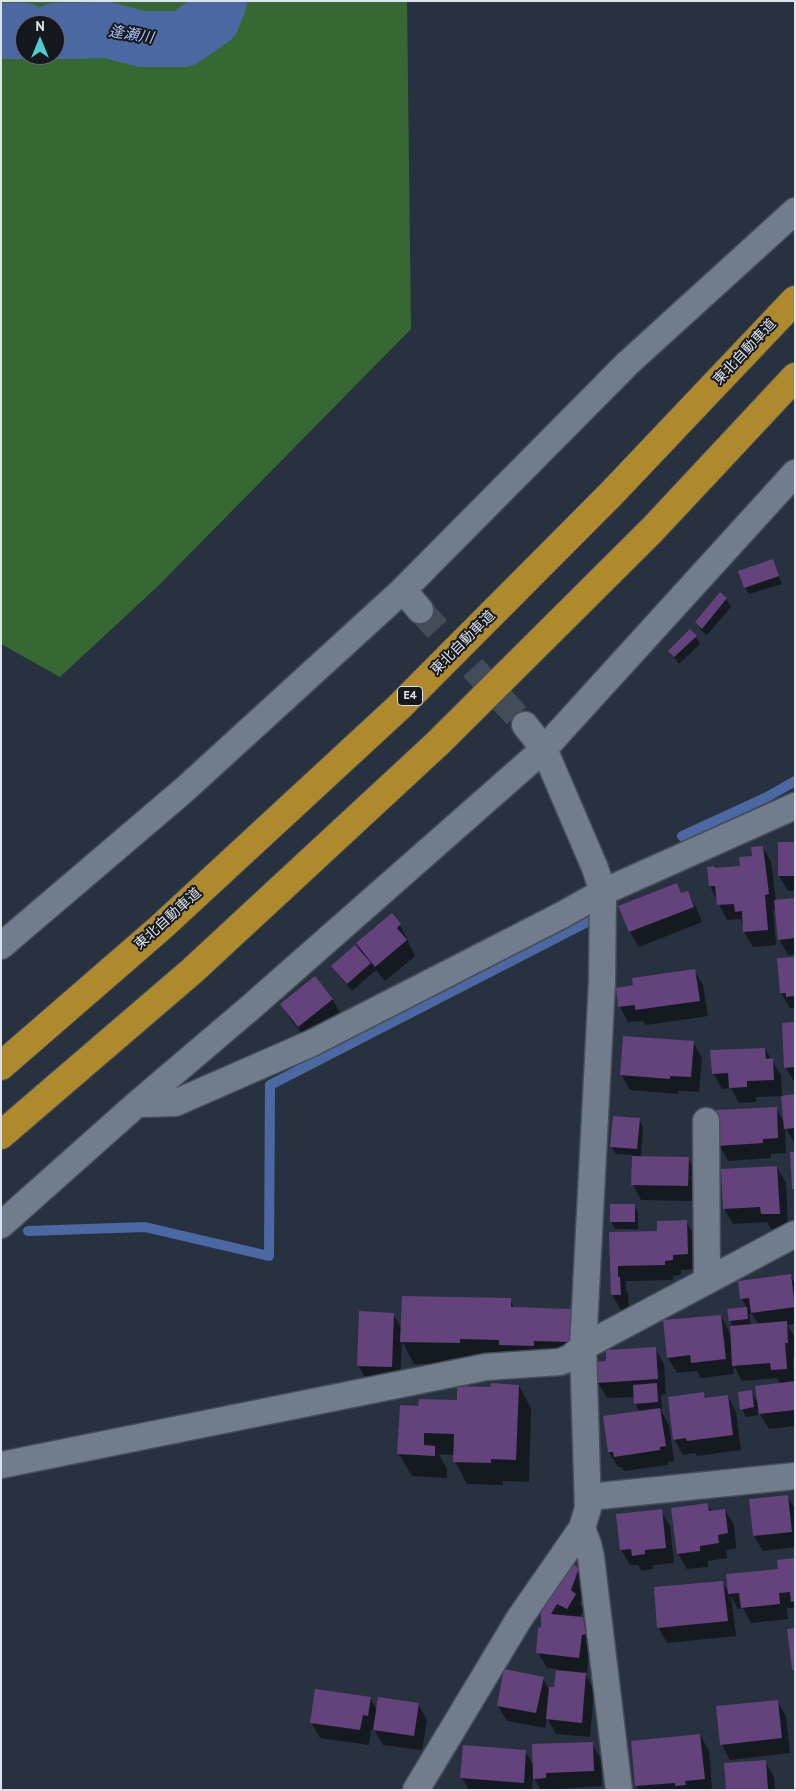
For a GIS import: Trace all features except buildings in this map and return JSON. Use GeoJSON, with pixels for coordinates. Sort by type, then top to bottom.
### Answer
{"type":"FeatureCollection","features":[{"type":"Feature","properties":{"kind":"highway","name":"東北自動車道"},"geometry":{"type":"LineString","coordinates":[[1,1066],[160,928],[398,708],[611,494],[795,300]]}},
{"type":"Feature","properties":{"kind":"highway"},"geometry":{"type":"LineString","coordinates":[[1,1135],[192,971],[438,743],[652,530],[795,377]]}},
{"type":"Feature","properties":{"kind":"street"},"geometry":{"type":"LineString","coordinates":[[1,946],[184,790],[403,590],[628,363],[795,211]]}},
{"type":"Feature","properties":{"kind":"street"},"geometry":{"type":"LineString","coordinates":[[1,1225],[544,749],[795,473]]}},
{"type":"Feature","properties":{"kind":"street"},"geometry":{"type":"LineString","coordinates":[[403,590],[420,610]]}},
{"type":"Feature","properties":{"kind":"street"},"geometry":{"type":"LineString","coordinates":[[416,1790],[519,1619],[582,1528],[588,1508],[584,1347],[602,982],[603,892],[595,868],[544,749],[525,725]]}},
{"type":"Feature","properties":{"kind":"street"},"geometry":{"type":"LineString","coordinates":[[137,1104],[175,1103],[312,1043],[545,924],[603,892],[795,806]]}},
{"type":"Feature","properties":{"kind":"street"},"geometry":{"type":"LineString","coordinates":[[706,1121],[708,1281]]}},
{"type":"Feature","properties":{"kind":"street"},"geometry":{"type":"LineString","coordinates":[[1,1464],[486,1367],[560,1362],[570,1358],[584,1347],[795,1234]]}},
{"type":"Feature","properties":{"kind":"street"},"geometry":{"type":"LineString","coordinates":[[589,1497],[795,1476]]}},
{"type":"Feature","properties":{"kind":"street"},"geometry":{"type":"LineString","coordinates":[[582,1528],[588,1544],[590,1557],[618,1790]]}},
{"type":"Feature","properties":{"kind":"green space"},"geometry":{"type":"Polygon","coordinates":[[[1,1],[407,1],[411,329],[158,586],[60,677],[1,644],[1,1]]]}},
{"type":"Feature","properties":{"kind":"waterway","name":"逢瀬川"},"geometry":{"type":"LineString","coordinates":[[65,31],[107,30],[142,39],[183,39],[212,19],[219,1]]}},
{"type":"Feature","properties":{"kind":"waterway","name":"逢瀬川"},"geometry":{"type":"LineString","coordinates":[[1,31],[15,31]]}},
{"type":"Feature","properties":{"kind":"waterway"},"geometry":{"type":"LineString","coordinates":[[682,836],[767,797],[795,781]]}},
{"type":"Feature","properties":{"kind":"waterway"},"geometry":{"type":"LineString","coordinates":[[28,1231],[145,1227],[269,1256],[270,1085],[587,922]]}},
{"type":"Feature","properties":{"kind":"tunnel"},"geometry":{"type":"LineString","coordinates":[[420,610],[525,725]]}}]}
